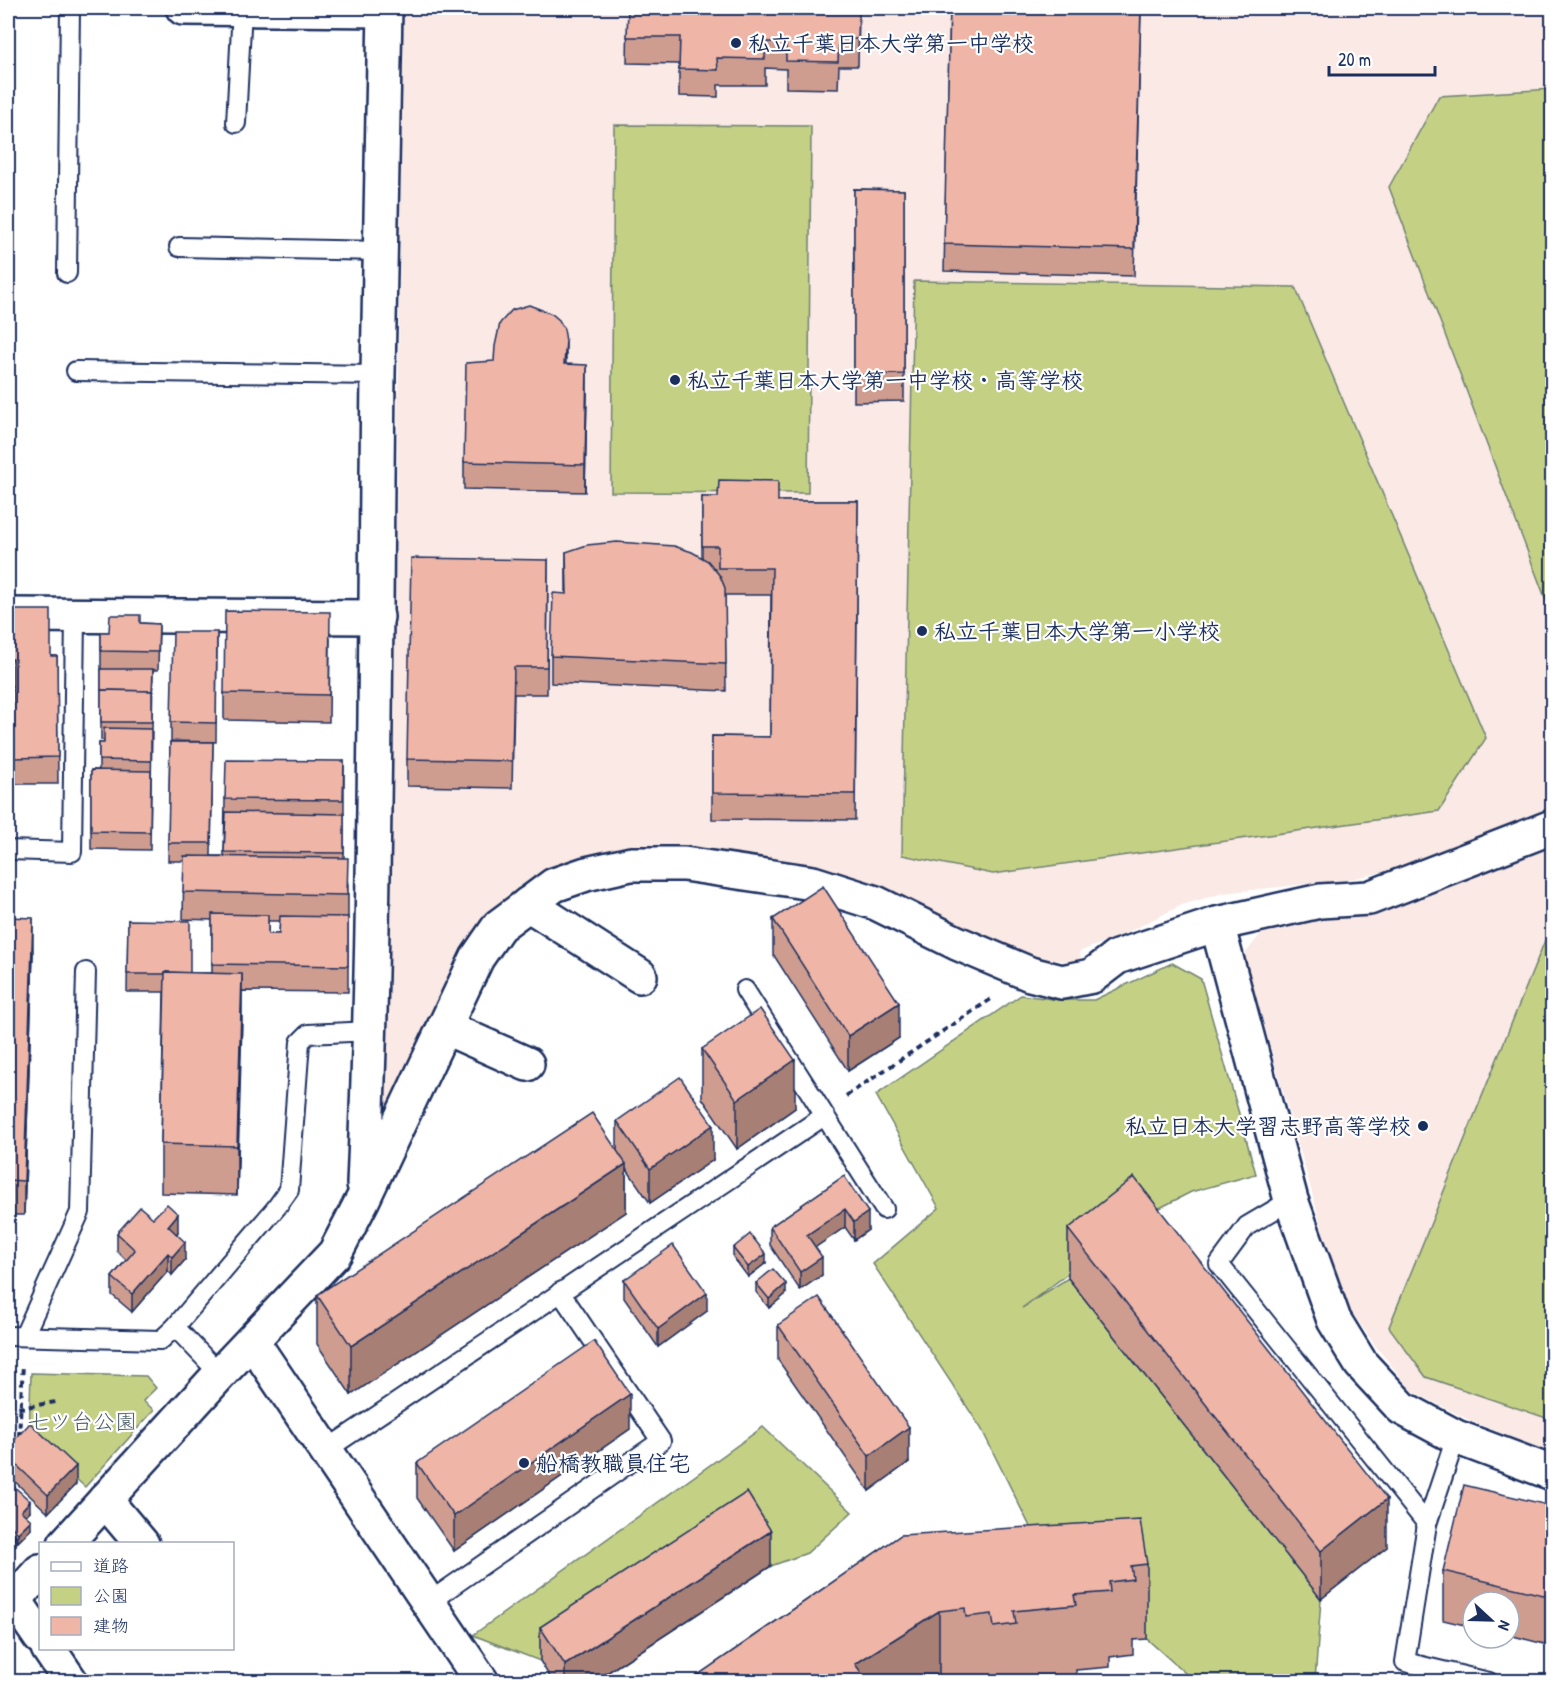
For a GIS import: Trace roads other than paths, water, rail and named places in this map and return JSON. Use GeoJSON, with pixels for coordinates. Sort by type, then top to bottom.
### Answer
{"type":"FeatureCollection","features":[{"type":"Feature","properties":{"kind":"street"},"geometry":{"type":"LineString","coordinates":[[183,8],[385,9],[378,375],[371,1031],[363,1199]]}},
{"type":"Feature","properties":{"kind":"street"},"geometry":{"type":"LineString","coordinates":[[8,615],[377,617]]}},
{"type":"Feature","properties":{"kind":"street"},"geometry":{"type":"LineString","coordinates":[[67,1542],[220,1374],[335,1253],[363,1199],[477,958],[499,926],[554,885],[586,874],[631,864],[684,864],[813,883],[876,903],[957,943],[1030,974],[1062,982],[1092,976],[1117,957],[1217,924],[1320,902],[1369,897],[1552,827]]}},
{"type":"Feature","properties":{"kind":"street"},"geometry":{"type":"LineString","coordinates":[[528,904],[640,975]]}},
{"type":"Feature","properties":{"kind":"street"},"geometry":{"type":"LineString","coordinates":[[1217,924],[1291,1200],[1334,1320],[1361,1364],[1402,1408],[1456,1437],[1552,1473]]}},
{"type":"Feature","properties":{"kind":"street"},"geometry":{"type":"LineString","coordinates":[[444,1027],[527,1064]]}},
{"type":"Feature","properties":{"kind":"street"},"geometry":{"type":"LineString","coordinates":[[252,1341],[482,1682]]}},
{"type":"Feature","properties":{"kind":"street"},"geometry":{"type":"LineString","coordinates":[[105,1500],[140,1542]]}},
{"type":"Feature","properties":{"kind":"street"},"geometry":{"type":"LineString","coordinates":[[39,1572],[11,1603],[39,1636]]}},
{"type":"Feature","properties":{"kind":"street"},"geometry":{"type":"LineString","coordinates":[[49,1650],[71,1682]]}},
{"type":"Feature","properties":{"kind":"lane"},"geometry":{"type":"LineString","coordinates":[[67,273],[70,8]]}},
{"type":"Feature","properties":{"kind":"lane"},"geometry":{"type":"LineString","coordinates":[[236,123],[242,8]]}},
{"type":"Feature","properties":{"kind":"lane"},"geometry":{"type":"LineString","coordinates":[[179,247],[381,251]]}},
{"type":"Feature","properties":{"kind":"lane"},"geometry":{"type":"LineString","coordinates":[[76,370],[378,375]]}},
{"type":"Feature","properties":{"kind":"lane"},"geometry":{"type":"LineString","coordinates":[[8,850],[72,852],[75,616]]}},
{"type":"Feature","properties":{"kind":"lane"},"geometry":{"type":"LineString","coordinates":[[86,972],[80,1212],[16,1336],[161,1340],[175,1327],[289,1190],[300,1042],[308,1034],[371,1031]]}},
{"type":"Feature","properties":{"kind":"lane"},"geometry":{"type":"LineString","coordinates":[[745,990],[884,1209]]}},
{"type":"Feature","properties":{"kind":"lane"},"geometry":{"type":"LineString","coordinates":[[326,1450],[823,1114]]}},
{"type":"Feature","properties":{"kind":"lane"},"geometry":{"type":"LineString","coordinates":[[1291,1200],[1247,1226],[1219,1264],[1427,1524]]}},
{"type":"Feature","properties":{"kind":"lane"},"geometry":{"type":"LineString","coordinates":[[429,1602],[661,1441],[561,1292]]}},
{"type":"Feature","properties":{"kind":"lane"},"geometry":{"type":"LineString","coordinates":[[175,1327],[220,1374]]}},
{"type":"Feature","properties":{"kind":"lane"},"geometry":{"type":"LineString","coordinates":[[1456,1437],[1427,1524],[1405,1662],[1489,1682]]}},
{"type":"Feature","properties":{"kind":"place","name":"私立千葉日本大学第一中学校"},"geometry":{"type":"Point","coordinates":[736,43]}},
{"type":"Feature","properties":{"kind":"place","name":"私立千葉日本大学第一中学校・高等学校"},"geometry":{"type":"Point","coordinates":[675,380]}},
{"type":"Feature","properties":{"kind":"place","name":"私立千葉日本大学第一小学校"},"geometry":{"type":"Point","coordinates":[922,631]}},
{"type":"Feature","properties":{"kind":"place","name":"私立日本大学習志野高等学校"},"geometry":{"type":"Point","coordinates":[1423,1126]}},
{"type":"Feature","properties":{"kind":"place","name":"船橋教職員住宅"},"geometry":{"type":"Point","coordinates":[524,1463]}},
{"type":"Feature","properties":{"kind":"park label","name":"七ツ台公園"},"geometry":{"type":"Point","coordinates":[82,1421]}}]}
